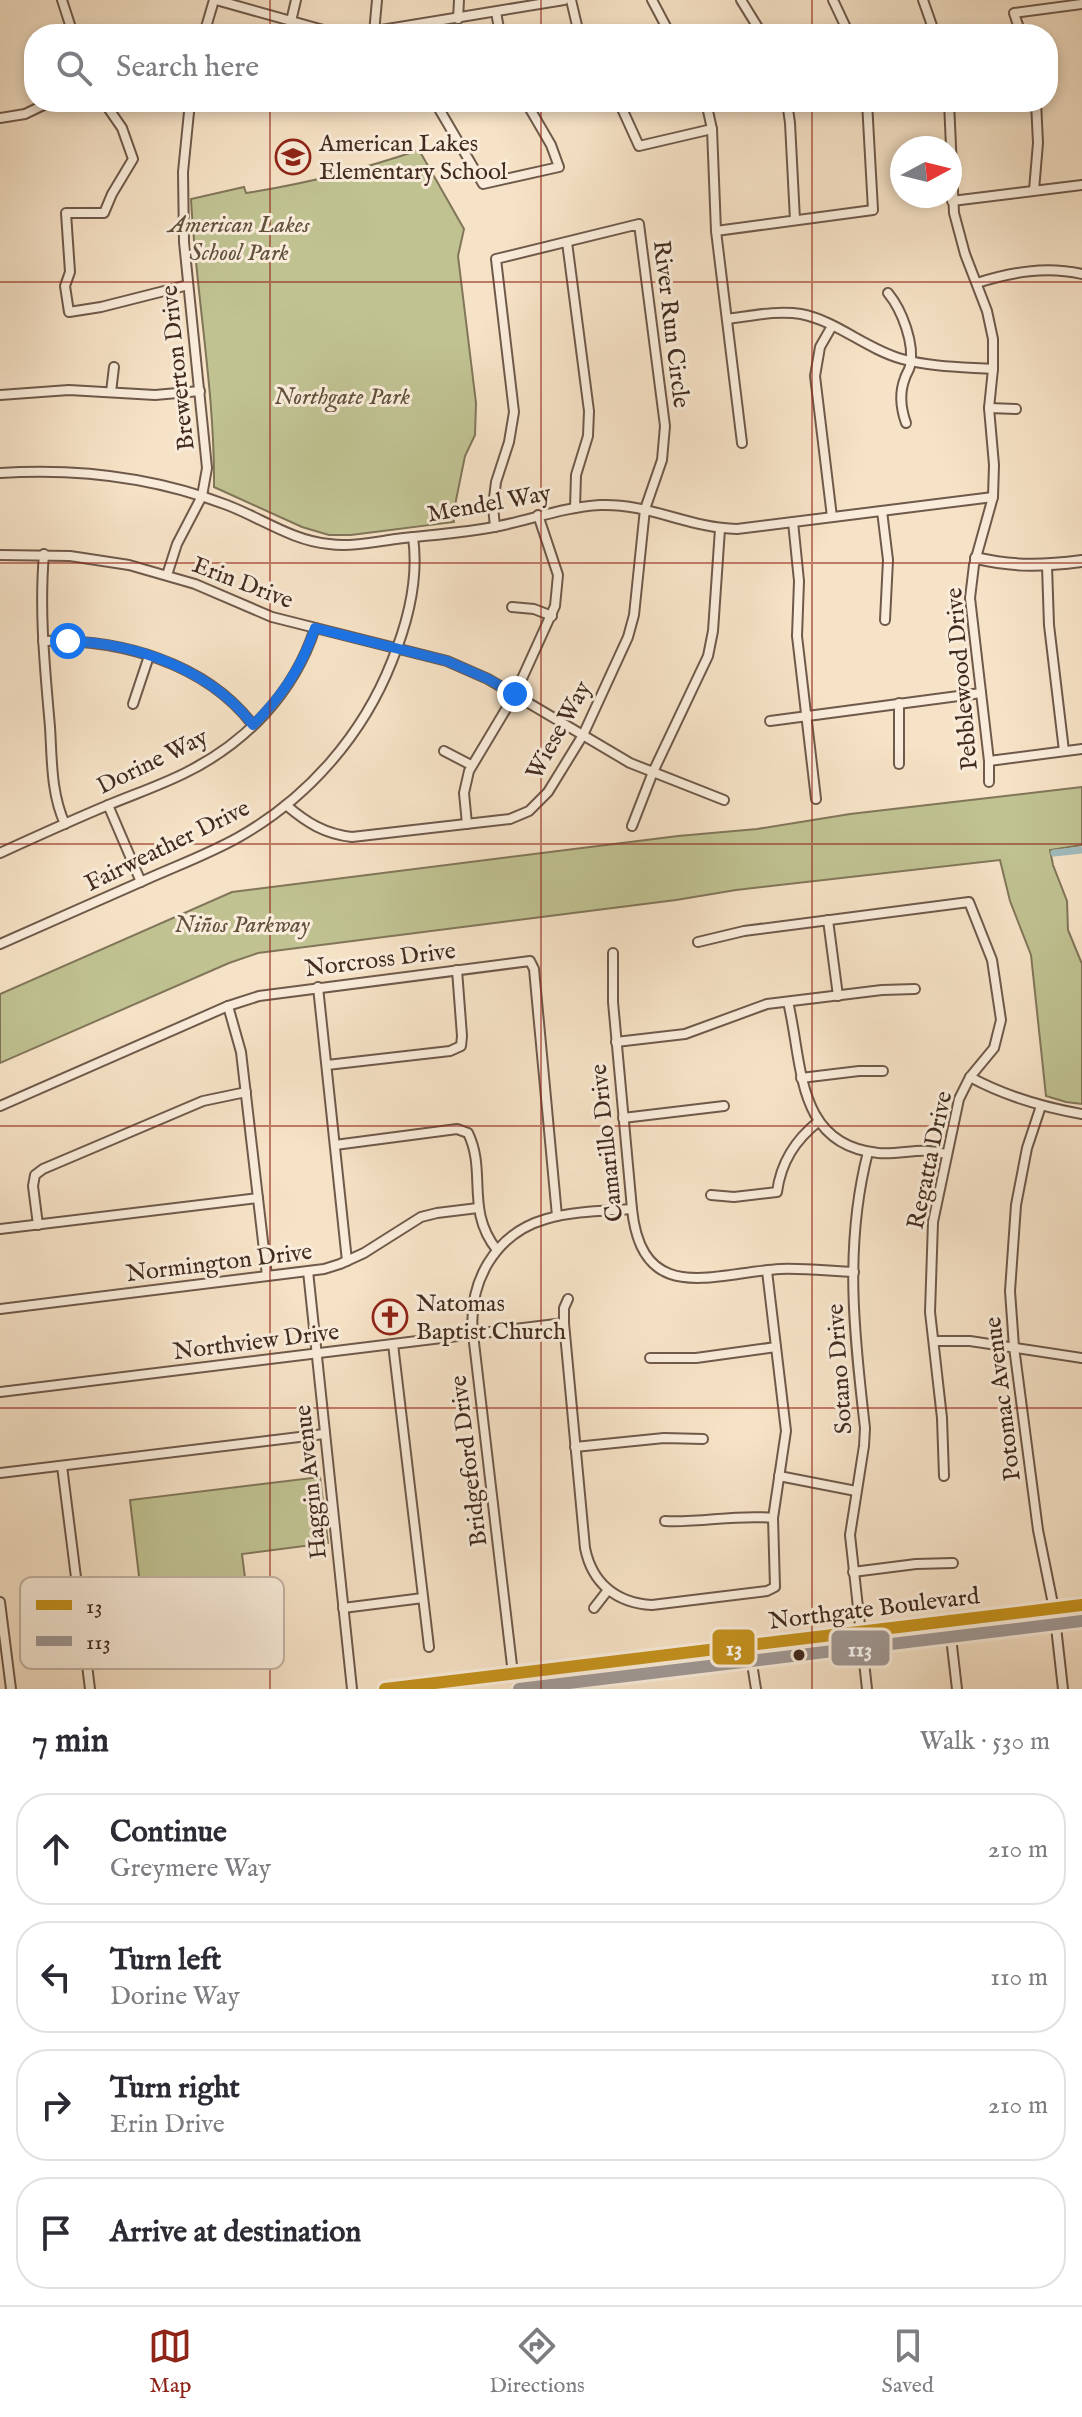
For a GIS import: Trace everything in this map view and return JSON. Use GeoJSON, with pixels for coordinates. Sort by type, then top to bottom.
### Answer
{"type":"FeatureCollection","features":[{"type":"Feature","properties":{"kind":"main road","name":"Northgate Boulevard"},"geometry":{"type":"LineString","coordinates":[[385,1689],[1082,1605]]}},
{"type":"Feature","properties":{"kind":"street"},"geometry":{"type":"LineString","coordinates":[[62,0],[70,24]]}},
{"type":"Feature","properties":{"kind":"street"},"geometry":{"type":"LineString","coordinates":[[207,24],[215,0],[304,24]]}},
{"type":"Feature","properties":{"kind":"street"},"geometry":{"type":"LineString","coordinates":[[291,21],[296,0]]}},
{"type":"Feature","properties":{"kind":"street"},"geometry":{"type":"LineString","coordinates":[[375,24],[377,0]]}},
{"type":"Feature","properties":{"kind":"street"},"geometry":{"type":"LineString","coordinates":[[458,19],[459,0]]}},
{"type":"Feature","properties":{"kind":"street"},"geometry":{"type":"LineString","coordinates":[[437,24],[564,0]]}},
{"type":"Feature","properties":{"kind":"street"},"geometry":{"type":"LineString","coordinates":[[571,0],[577,24]]}},
{"type":"Feature","properties":{"kind":"street"},"geometry":{"type":"LineString","coordinates":[[652,0],[665,24]]}},
{"type":"Feature","properties":{"kind":"street"},"geometry":{"type":"LineString","coordinates":[[741,0],[756,24]]}},
{"type":"Feature","properties":{"kind":"street"},"geometry":{"type":"LineString","coordinates":[[833,0],[844,24]]}},
{"type":"Feature","properties":{"kind":"street"},"geometry":{"type":"LineString","coordinates":[[923,0],[931,24]]}},
{"type":"Feature","properties":{"kind":"street"},"geometry":{"type":"LineString","coordinates":[[1018,24],[1014,13],[1082,4]]}},
{"type":"Feature","properties":{"kind":"street"},"geometry":{"type":"LineString","coordinates":[[496,12],[498,24]]}},
{"type":"Feature","properties":{"kind":"street"},"geometry":{"type":"LineString","coordinates":[[0,118],[29,112]]}},
{"type":"Feature","properties":{"kind":"street"},"geometry":{"type":"LineString","coordinates":[[111,112],[122,128],[133,159],[104,213],[66,213],[70,272],[65,286],[69,312],[188,285]]}},
{"type":"Feature","properties":{"kind":"street","name":"Brewerton Drive"},"geometry":{"type":"LineString","coordinates":[[167,575],[177,544],[202,496],[207,457],[188,285],[183,204],[189,112]]}},
{"type":"Feature","properties":{"kind":"street"},"geometry":{"type":"LineString","coordinates":[[441,112],[483,184],[559,167],[551,145],[532,112]]}},
{"type":"Feature","properties":{"kind":"street"},"geometry":{"type":"LineString","coordinates":[[624,112],[639,146],[712,129]]}},
{"type":"Feature","properties":{"kind":"street"},"geometry":{"type":"LineString","coordinates":[[708,112],[712,129],[716,231],[742,443]]}},
{"type":"Feature","properties":{"kind":"street"},"geometry":{"type":"LineString","coordinates":[[788,112],[795,220]]}},
{"type":"Feature","properties":{"kind":"street"},"geometry":{"type":"LineString","coordinates":[[716,231],[873,210],[868,112]]}},
{"type":"Feature","properties":{"kind":"street","name":"Pebblewood Drive"},"geometry":{"type":"LineString","coordinates":[[949,112],[950,136]]}},
{"type":"Feature","properties":{"kind":"street"},"geometry":{"type":"LineString","coordinates":[[1034,190],[1038,143],[1036,112]]}},
{"type":"Feature","properties":{"kind":"street"},"geometry":{"type":"LineString","coordinates":[[962,200],[1082,185]]}},
{"type":"Feature","properties":{"kind":"street","name":"Pebblewood Drive"},"geometry":{"type":"LineString","coordinates":[[953,208],[959,238],[991,327],[993,369],[989,408],[994,465],[993,497],[976,558],[970,598],[989,782]]}},
{"type":"Feature","properties":{"kind":"street","name":"River Run Circle"},"geometry":{"type":"LineString","coordinates":[[495,527],[493,506],[496,482],[509,442],[514,412],[496,259],[639,224],[665,437],[662,460],[645,509]]}},
{"type":"Feature","properties":{"kind":"street"},"geometry":{"type":"LineString","coordinates":[[567,242],[590,423],[576,475],[575,508]]}},
{"type":"Feature","properties":{"kind":"street"},"geometry":{"type":"LineString","coordinates":[[977,283],[1029,271],[1056,270],[1082,274]]}},
{"type":"Feature","properties":{"kind":"street"},"geometry":{"type":"LineString","coordinates":[[888,293],[899,308],[906,327],[910,366],[901,400],[906,423]]}},
{"type":"Feature","properties":{"kind":"street"},"geometry":{"type":"LineString","coordinates":[[727,319],[793,313],[816,318],[882,352],[910,361],[993,369]]}},
{"type":"Feature","properties":{"kind":"street"},"geometry":{"type":"LineString","coordinates":[[832,326],[820,347],[815,376],[832,517]]}},
{"type":"Feature","properties":{"kind":"street"},"geometry":{"type":"LineString","coordinates":[[111,392],[114,367]]}},
{"type":"Feature","properties":{"kind":"street"},"geometry":{"type":"LineString","coordinates":[[0,395],[69,390],[155,395],[200,391]]}},
{"type":"Feature","properties":{"kind":"street"},"geometry":{"type":"LineString","coordinates":[[989,408],[1016,409]]}},
{"type":"Feature","properties":{"kind":"street","name":"Mendel Way"},"geometry":{"type":"LineString","coordinates":[[0,473],[50,471],[132,479],[202,496],[315,542],[352,544],[495,527],[538,515],[609,505],[645,509],[720,529],[993,497]]}},
{"type":"Feature","properties":{"kind":"street","name":"Wiese Way"},"geometry":{"type":"LineString","coordinates":[[286,805],[316,828],[352,837],[510,819],[538,804],[583,735],[632,626],[645,509]]}},
{"type":"Feature","properties":{"kind":"street"},"geometry":{"type":"LineString","coordinates":[[882,511],[888,560],[885,620]]}},
{"type":"Feature","properties":{"kind":"street"},"geometry":{"type":"LineString","coordinates":[[467,824],[464,793],[471,765],[515,694],[552,616],[558,596],[558,575],[538,515]]}},
{"type":"Feature","properties":{"kind":"street"},"geometry":{"type":"LineString","coordinates":[[793,522],[799,581],[797,636],[816,799]]}},
{"type":"Feature","properties":{"kind":"street"},"geometry":{"type":"LineString","coordinates":[[632,826],[653,772],[708,656],[713,631],[720,529]]}},
{"type":"Feature","properties":{"kind":"street","name":"Fairweather Drive"},"geometry":{"type":"LineString","coordinates":[[0,944],[218,848],[261,824],[322,772],[349,739],[375,698],[397,647],[414,581],[413,537]]}},
{"type":"Feature","properties":{"kind":"street"},"geometry":{"type":"LineString","coordinates":[[44,554],[41,587],[43,641],[55,793],[65,824]]}},
{"type":"Feature","properties":{"kind":"street","name":"Erin Drive"},"geometry":{"type":"LineString","coordinates":[[0,555],[44,554],[104,560],[167,575],[272,617],[397,647],[468,669],[630,763],[724,800]]}},
{"type":"Feature","properties":{"kind":"street"},"geometry":{"type":"LineString","coordinates":[[976,558],[1016,566],[1082,561]]}},
{"type":"Feature","properties":{"kind":"street"},"geometry":{"type":"LineString","coordinates":[[1047,566],[1049,625],[1064,751]]}},
{"type":"Feature","properties":{"kind":"street"},"geometry":{"type":"LineString","coordinates":[[512,607],[534,609],[552,616]]}},
{"type":"Feature","properties":{"kind":"street","name":"Dorine Way"},"geometry":{"type":"LineString","coordinates":[[0,853],[199,766],[220,753],[253,725],[290,684],[315,628]]}},
{"type":"Feature","properties":{"kind":"street"},"geometry":{"type":"LineString","coordinates":[[43,641],[82,641],[149,656],[212,684],[230,698],[253,725]]}},
{"type":"Feature","properties":{"kind":"street"},"geometry":{"type":"LineString","coordinates":[[133,704],[149,656]]}},
{"type":"Feature","properties":{"kind":"street"},"geometry":{"type":"LineString","coordinates":[[770,721],[981,693]]}},
{"type":"Feature","properties":{"kind":"street"},"geometry":{"type":"LineString","coordinates":[[899,703],[899,764]]}},
{"type":"Feature","properties":{"kind":"street"},"geometry":{"type":"LineString","coordinates":[[989,761],[1082,749]]}},
{"type":"Feature","properties":{"kind":"street"},"geometry":{"type":"LineString","coordinates":[[444,751],[471,765]]}},
{"type":"Feature","properties":{"kind":"street"},"geometry":{"type":"LineString","coordinates":[[108,805],[141,882]]}},
{"type":"Feature","properties":{"kind":"street","name":"Regatta Drive"},"geometry":{"type":"LineString","coordinates":[[698,942],[744,931],[969,902],[992,960],[1001,1020],[994,1048],[970,1077],[959,1099],[933,1222],[930,1312],[944,1436],[944,1476]]}},
{"type":"Feature","properties":{"kind":"street"},"geometry":{"type":"LineString","coordinates":[[828,920],[838,996]]}},
{"type":"Feature","properties":{"kind":"street","name":"Camarillo Drive"},"geometry":{"type":"LineString","coordinates":[[613,953],[616,1042],[632,1209],[639,1243],[651,1261],[669,1273],[701,1279],[767,1271],[854,1272]]}},
{"type":"Feature","properties":{"kind":"street","name":"Norcross Drive"},"geometry":{"type":"LineString","coordinates":[[0,1106],[228,1006],[275,992],[530,961],[534,969],[557,1216]]}},
{"type":"Feature","properties":{"kind":"street"},"geometry":{"type":"LineString","coordinates":[[327,1065],[450,1051],[461,1046],[457,970]]}},
{"type":"Feature","properties":{"kind":"street"},"geometry":{"type":"LineString","coordinates":[[318,987],[347,1261]]}},
{"type":"Feature","properties":{"kind":"street"},"geometry":{"type":"LineString","coordinates":[[616,1042],[685,1034],[753,1008],[882,990],[915,989]]}},
{"type":"Feature","properties":{"kind":"street"},"geometry":{"type":"LineString","coordinates":[[788,1002],[801,1078],[807,1100],[819,1121],[845,1143],[868,1152],[921,1149],[946,1154]]}},
{"type":"Feature","properties":{"kind":"street"},"geometry":{"type":"LineString","coordinates":[[228,1006],[238,1034],[267,1276]]}},
{"type":"Feature","properties":{"kind":"street"},"geometry":{"type":"LineString","coordinates":[[801,1078],[883,1071]]}},
{"type":"Feature","properties":{"kind":"street"},"geometry":{"type":"LineString","coordinates":[[970,1077],[1001,1093],[1041,1106],[1082,1114]]}},
{"type":"Feature","properties":{"kind":"street"},"geometry":{"type":"LineString","coordinates":[[38,1225],[33,1186],[35,1175],[43,1169],[203,1101],[246,1092]]}},
{"type":"Feature","properties":{"kind":"street"},"geometry":{"type":"LineString","coordinates":[[623,1118],[724,1106]]}},
{"type":"Feature","properties":{"kind":"street","name":"Potomac Avenue"},"geometry":{"type":"LineString","coordinates":[[1041,1106],[1021,1176],[1013,1234],[1010,1291],[1014,1347],[1038,1530],[1054,1609],[1063,1689]]}},
{"type":"Feature","properties":{"kind":"street"},"geometry":{"type":"LineString","coordinates":[[711,1195],[734,1197],[777,1192],[782,1167],[789,1154],[804,1133],[819,1121]]}},
{"type":"Feature","properties":{"kind":"street"},"geometry":{"type":"LineString","coordinates":[[335,1145],[457,1129],[468,1133],[474,1144],[478,1208],[484,1230],[497,1250]]}},
{"type":"Feature","properties":{"kind":"street","name":"Sotano Drive"},"geometry":{"type":"LineString","coordinates":[[867,1689],[850,1529],[865,1434],[853,1326],[857,1201],[868,1152]]}},
{"type":"Feature","properties":{"kind":"street"},"geometry":{"type":"LineString","coordinates":[[0,1229],[258,1198]]}},
{"type":"Feature","properties":{"kind":"street","name":"Normington Drive"},"geometry":{"type":"LineString","coordinates":[[0,1309],[324,1269],[347,1261],[421,1217],[478,1208]]}},
{"type":"Feature","properties":{"kind":"street","name":"Bridgeford Drive"},"geometry":{"type":"LineString","coordinates":[[513,1674],[473,1334],[475,1290],[483,1269],[497,1250],[522,1229],[557,1216],[632,1209]]}},
{"type":"Feature","properties":{"kind":"street","name":"Haggin Avenue"},"geometry":{"type":"LineString","coordinates":[[308,1271],[352,1689]]}},
{"type":"Feature","properties":{"kind":"street"},"geometry":{"type":"LineString","coordinates":[[568,1299],[564,1308],[564,1323],[575,1447],[587,1559],[594,1574],[608,1590],[629,1602],[652,1605],[767,1591],[775,1587],[773,1518],[786,1431],[767,1271]]}},
{"type":"Feature","properties":{"kind":"street","name":"Northview Drive"},"geometry":{"type":"LineString","coordinates":[[0,1392],[564,1323]]}},
{"type":"Feature","properties":{"kind":"street"},"geometry":{"type":"LineString","coordinates":[[934,1341],[970,1341],[1082,1358]]}},
{"type":"Feature","properties":{"kind":"street"},"geometry":{"type":"LineString","coordinates":[[393,1344],[429,1647]]}},
{"type":"Feature","properties":{"kind":"street"},"geometry":{"type":"LineString","coordinates":[[650,1358],[696,1358],[776,1347]]}},
{"type":"Feature","properties":{"kind":"street"},"geometry":{"type":"LineString","coordinates":[[0,1473],[324,1434]]}},
{"type":"Feature","properties":{"kind":"street"},"geometry":{"type":"LineString","coordinates":[[575,1447],[664,1438],[703,1439]]}},
{"type":"Feature","properties":{"kind":"street"},"geometry":{"type":"LineString","coordinates":[[62,1466],[76,1577]]}},
{"type":"Feature","properties":{"kind":"street"},"geometry":{"type":"LineString","coordinates":[[779,1476],[856,1491]]}},
{"type":"Feature","properties":{"kind":"street"},"geometry":{"type":"LineString","coordinates":[[665,1521],[773,1518]]}},
{"type":"Feature","properties":{"kind":"street"},"geometry":{"type":"LineString","coordinates":[[853,1572],[953,1563]]}},
{"type":"Feature","properties":{"kind":"street"},"geometry":{"type":"LineString","coordinates":[[594,1608],[608,1590]]}},
{"type":"Feature","properties":{"kind":"street"},"geometry":{"type":"LineString","coordinates":[[343,1608],[423,1598]]}},
{"type":"Feature","properties":{"kind":"street"},"geometry":{"type":"LineString","coordinates":[[0,1602],[11,1689]]}},
{"type":"Feature","properties":{"kind":"street"},"geometry":{"type":"LineString","coordinates":[[949,1620],[957,1689]]}},
{"type":"Feature","properties":{"kind":"street"},"geometry":{"type":"LineString","coordinates":[[749,1645],[756,1689]]}},
{"type":"Feature","properties":{"kind":"street"},"geometry":{"type":"LineString","coordinates":[[87,1669],[90,1689]]}},
{"type":"Feature","properties":{"kind":"street"},"geometry":{"type":"LineString","coordinates":[[551,1669],[553,1689]]}},
{"type":"Feature","properties":{"kind":"green space","name":"Northgate Park"},"geometry":{"type":"Polygon","coordinates":[[[419,150],[464,229],[458,256],[476,403],[475,435],[465,456],[454,522],[329,535],[302,527],[214,487],[212,415],[191,199],[244,187],[246,193],[290,185],[355,170],[419,150]]]}},
{"type":"Feature","properties":{"kind":"green space","name":"Niños Parkway"},"geometry":{"type":"Polygon","coordinates":[[[1082,787],[1082,845],[1050,850],[1067,901],[1068,930],[1082,964],[1082,1104],[1046,1096],[1031,955],[1010,901],[1000,860],[736,890],[258,953],[0,1063],[0,994],[232,892],[1082,787]]]}},
{"type":"Feature","properties":{"kind":"green space"},"geometry":{"type":"Polygon","coordinates":[[[320,1477],[328,1543],[242,1554],[245,1577],[139,1577],[130,1500],[320,1477]]]}},
{"type":"Feature","properties":{"kind":"waterway"},"geometry":{"type":"LineString","coordinates":[[1054,853],[1082,850]]}},
{"type":"Feature","properties":{"kind":"transit line","name":"13"},"geometry":{"type":"LineString","coordinates":[[385,1689],[1082,1605]]}},
{"type":"Feature","properties":{"kind":"transit line","name":"113"},"geometry":{"type":"LineString","coordinates":[[519,1689],[1082,1621]]}},
{"type":"Feature","properties":{"kind":"place","name":"American Lakes Elementary School"},"geometry":{"type":"Point","coordinates":[293,157]}},
{"type":"Feature","properties":{"kind":"place","name":"Natomas Baptist Church"},"geometry":{"type":"Point","coordinates":[390,1317]}},
{"type":"Feature","properties":{"kind":"route"},"geometry":{"type":"LineString","coordinates":[[68,641],[118,647],[175,666],[212,684],[230,698],[253,725],[290,684],[315,628],[447,661],[515,694]]}},
{"type":"Feature","properties":{"kind":"park label","name":"American Lakes School Park"},"geometry":{"type":"Point","coordinates":[239,238]}}]}
